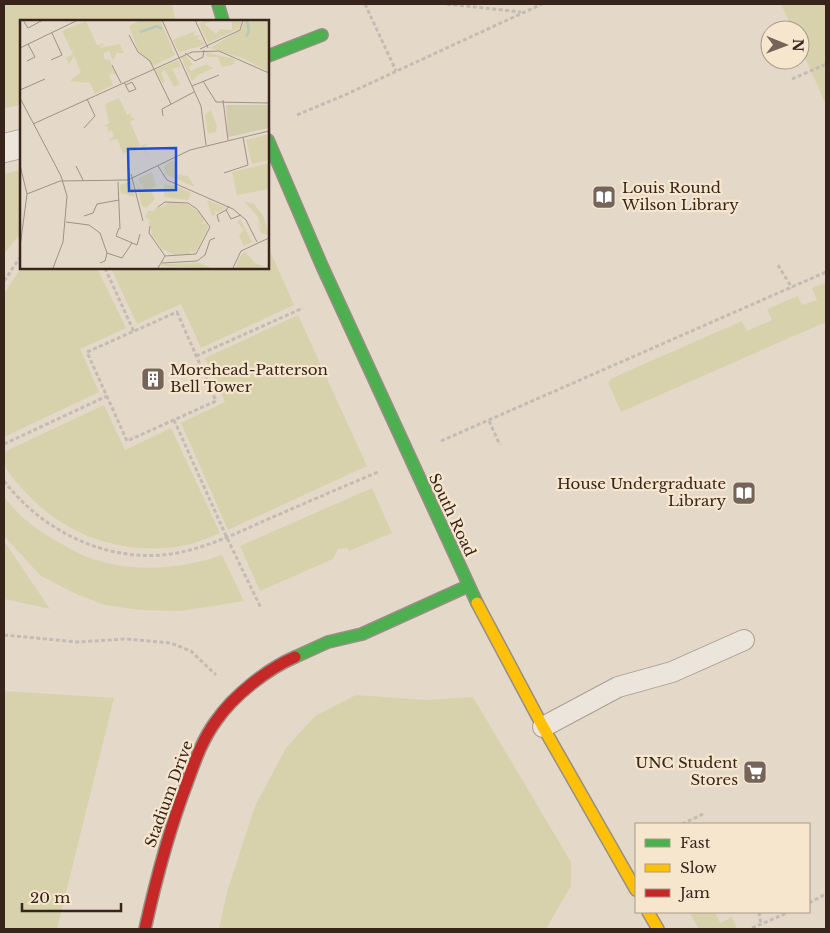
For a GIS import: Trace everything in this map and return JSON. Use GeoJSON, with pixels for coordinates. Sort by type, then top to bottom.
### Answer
{"type":"FeatureCollection","features":[{"type":"Feature","properties":{"kind":"main road"},"geometry":{"type":"LineString","coordinates":[[218,4],[223,20]]}},
{"type":"Feature","properties":{"kind":"main road"},"geometry":{"type":"LineString","coordinates":[[269,56],[322,35]]}},
{"type":"Feature","properties":{"kind":"main road","name":"South Road"},"geometry":{"type":"LineString","coordinates":[[269,142],[322,266],[468,586],[506,661],[635,888]]}},
{"type":"Feature","properties":{"kind":"main road","name":"Stadium Drive"},"geometry":{"type":"LineString","coordinates":[[145,929],[173,820],[201,745],[216,720],[238,696],[279,664],[328,642],[362,634],[468,586]]}},
{"type":"Feature","properties":{"kind":"main road"},"geometry":{"type":"LineString","coordinates":[[649,913],[658,929]]}},
{"type":"Feature","properties":{"kind":"street"},"geometry":{"type":"LineString","coordinates":[[4,148],[20,144]]}},
{"type":"Feature","properties":{"kind":"lane"},"geometry":{"type":"LineString","coordinates":[[543,727],[618,687],[672,672],[744,640]]}},
{"type":"Feature","properties":{"kind":"path"},"geometry":{"type":"LineString","coordinates":[[365,4],[396,71]]}},
{"type":"Feature","properties":{"kind":"path"},"geometry":{"type":"LineString","coordinates":[[447,4],[521,12]]}},
{"type":"Feature","properties":{"kind":"path"},"geometry":{"type":"LineString","coordinates":[[297,115],[542,4]]}},
{"type":"Feature","properties":{"kind":"path"},"geometry":{"type":"LineString","coordinates":[[792,78],[826,64]]}},
{"type":"Feature","properties":{"kind":"path"},"geometry":{"type":"LineString","coordinates":[[4,280],[20,257]]}},
{"type":"Feature","properties":{"kind":"path"},"geometry":{"type":"LineString","coordinates":[[778,264],[792,288]]}},
{"type":"Feature","properties":{"kind":"path"},"geometry":{"type":"LineString","coordinates":[[105,269],[134,332]]}},
{"type":"Feature","properties":{"kind":"path"},"geometry":{"type":"LineString","coordinates":[[441,441],[826,272]]}},
{"type":"Feature","properties":{"kind":"path"},"geometry":{"type":"LineString","coordinates":[[196,356],[303,308]]}},
{"type":"Feature","properties":{"kind":"path"},"geometry":{"type":"LineString","coordinates":[[177,312],[216,401],[127,441],[87,352],[134,332],[177,312]]}},
{"type":"Feature","properties":{"kind":"path"},"geometry":{"type":"LineString","coordinates":[[4,444],[107,396]]}},
{"type":"Feature","properties":{"kind":"path"},"geometry":{"type":"LineString","coordinates":[[174,420],[261,608]]}},
{"type":"Feature","properties":{"kind":"path"},"geometry":{"type":"LineString","coordinates":[[489,420],[500,445]]}},
{"type":"Feature","properties":{"kind":"path"},"geometry":{"type":"LineString","coordinates":[[4,481],[16,497],[44,521],[68,536],[114,552],[155,555],[197,549],[227,538],[378,472]]}},
{"type":"Feature","properties":{"kind":"path"},"geometry":{"type":"LineString","coordinates":[[4,635],[77,642],[126,638],[171,643],[192,651],[238,696]]}},
{"type":"Feature","properties":{"kind":"path"},"geometry":{"type":"LineString","coordinates":[[684,823],[703,814]]}},
{"type":"Feature","properties":{"kind":"path"},"geometry":{"type":"LineString","coordinates":[[810,902],[826,894]]}},
{"type":"Feature","properties":{"kind":"path"},"geometry":{"type":"LineString","coordinates":[[759,913],[762,924]]}},
{"type":"Feature","properties":{"kind":"path"},"geometry":{"type":"LineString","coordinates":[[752,928],[787,913]]}},
{"type":"Feature","properties":{"kind":"shaded area"},"geometry":{"type":"Polygon","coordinates":[[[4,4],[172,4],[176,20],[20,20],[20,105],[4,108],[4,4]]]}},
{"type":"Feature","properties":{"kind":"shaded area"},"geometry":{"type":"Polygon","coordinates":[[[781,4],[826,4],[826,105],[810,69],[810,20],[788,20],[781,4]]]}},
{"type":"Feature","properties":{"kind":"shaded area"},"geometry":{"type":"Polygon","coordinates":[[[20,170],[20,236],[4,254],[4,174],[20,170]]]}},
{"type":"Feature","properties":{"kind":"shaded area"},"geometry":{"type":"Polygon","coordinates":[[[269,248],[294,305],[201,348],[181,304],[137,324],[111,269],[269,269],[269,248]]]}},
{"type":"Feature","properties":{"kind":"shaded area"},"geometry":{"type":"Polygon","coordinates":[[[20,269],[97,269],[126,328],[80,349],[99,392],[4,437],[4,294],[20,269]]]}},
{"type":"Feature","properties":{"kind":"shaded area"},"geometry":{"type":"Polygon","coordinates":[[[826,283],[826,322],[621,412],[608,382],[610,379],[742,321],[747,331],[772,320],[767,309],[798,296],[802,305],[817,300],[812,288],[826,283]]]}},
{"type":"Feature","properties":{"kind":"shaded area"},"geometry":{"type":"Polygon","coordinates":[[[298,315],[367,466],[228,530],[181,423],[225,402],[205,358],[298,315]]]}},
{"type":"Feature","properties":{"kind":"shaded area"},"geometry":{"type":"Polygon","coordinates":[[[104,405],[125,450],[171,428],[220,533],[204,540],[176,547],[134,547],[114,544],[76,531],[59,521],[27,494],[5,467],[4,452],[104,405]]]}},
{"type":"Feature","properties":{"kind":"shaded area"},"geometry":{"type":"Polygon","coordinates":[[[372,488],[392,533],[349,551],[347,548],[338,549],[333,559],[260,591],[240,546],[372,488]]]}},
{"type":"Feature","properties":{"kind":"shaded area"},"geometry":{"type":"Polygon","coordinates":[[[4,496],[20,515],[39,530],[78,553],[103,562],[120,566],[154,568],[189,564],[222,555],[244,601],[181,611],[140,610],[105,605],[76,594],[41,576],[4,536],[4,496]]]}},
{"type":"Feature","properties":{"kind":"shaded area"},"geometry":{"type":"Polygon","coordinates":[[[4,541],[50,609],[4,599],[4,541]]]}},
{"type":"Feature","properties":{"kind":"shaded area"},"geometry":{"type":"Polygon","coordinates":[[[4,691],[114,698],[57,929],[4,929],[4,691]]]}},
{"type":"Feature","properties":{"kind":"shaded area"},"geometry":{"type":"Polygon","coordinates":[[[356,695],[426,700],[473,697],[571,862],[571,886],[546,929],[219,929],[227,892],[255,806],[286,748],[315,716],[356,695]]]}},
{"type":"Feature","properties":{"kind":"shaded area"},"geometry":{"type":"Polygon","coordinates":[[[690,913],[715,913],[720,923],[732,917],[737,929],[699,929],[690,913]]]}},
{"type":"Feature","properties":{"kind":"traffic: fast"},"geometry":{"type":"LineString","coordinates":[[218,4],[223,20]]}},
{"type":"Feature","properties":{"kind":"traffic: fast"},"geometry":{"type":"LineString","coordinates":[[269,56],[322,35]]}},
{"type":"Feature","properties":{"kind":"traffic: fast"},"geometry":{"type":"LineString","coordinates":[[269,142],[322,266],[477,603]]}},
{"type":"Feature","properties":{"kind":"traffic: fast"},"geometry":{"type":"LineString","coordinates":[[295,657],[328,642],[362,634],[468,586]]}},
{"type":"Feature","properties":{"kind":"traffic: slow"},"geometry":{"type":"LineString","coordinates":[[477,603],[543,727],[635,888]]}},
{"type":"Feature","properties":{"kind":"traffic: slow"},"geometry":{"type":"LineString","coordinates":[[649,913],[658,929]]}},
{"type":"Feature","properties":{"kind":"traffic: jam"},"geometry":{"type":"LineString","coordinates":[[145,929],[158,873],[174,819],[196,759],[211,728],[232,702],[251,684],[295,657]]}},
{"type":"Feature","properties":{"kind":"place","name":"Louis Round Wilson Library"},"geometry":{"type":"Point","coordinates":[604,197]}},
{"type":"Feature","properties":{"kind":"place","name":"Morehead-Patterson Bell Tower"},"geometry":{"type":"Point","coordinates":[153,379]}},
{"type":"Feature","properties":{"kind":"place","name":"House Undergraduate Library"},"geometry":{"type":"Point","coordinates":[744,493]}},
{"type":"Feature","properties":{"kind":"place","name":"UNC Student Stores"},"geometry":{"type":"Point","coordinates":[755,772]}}]}
